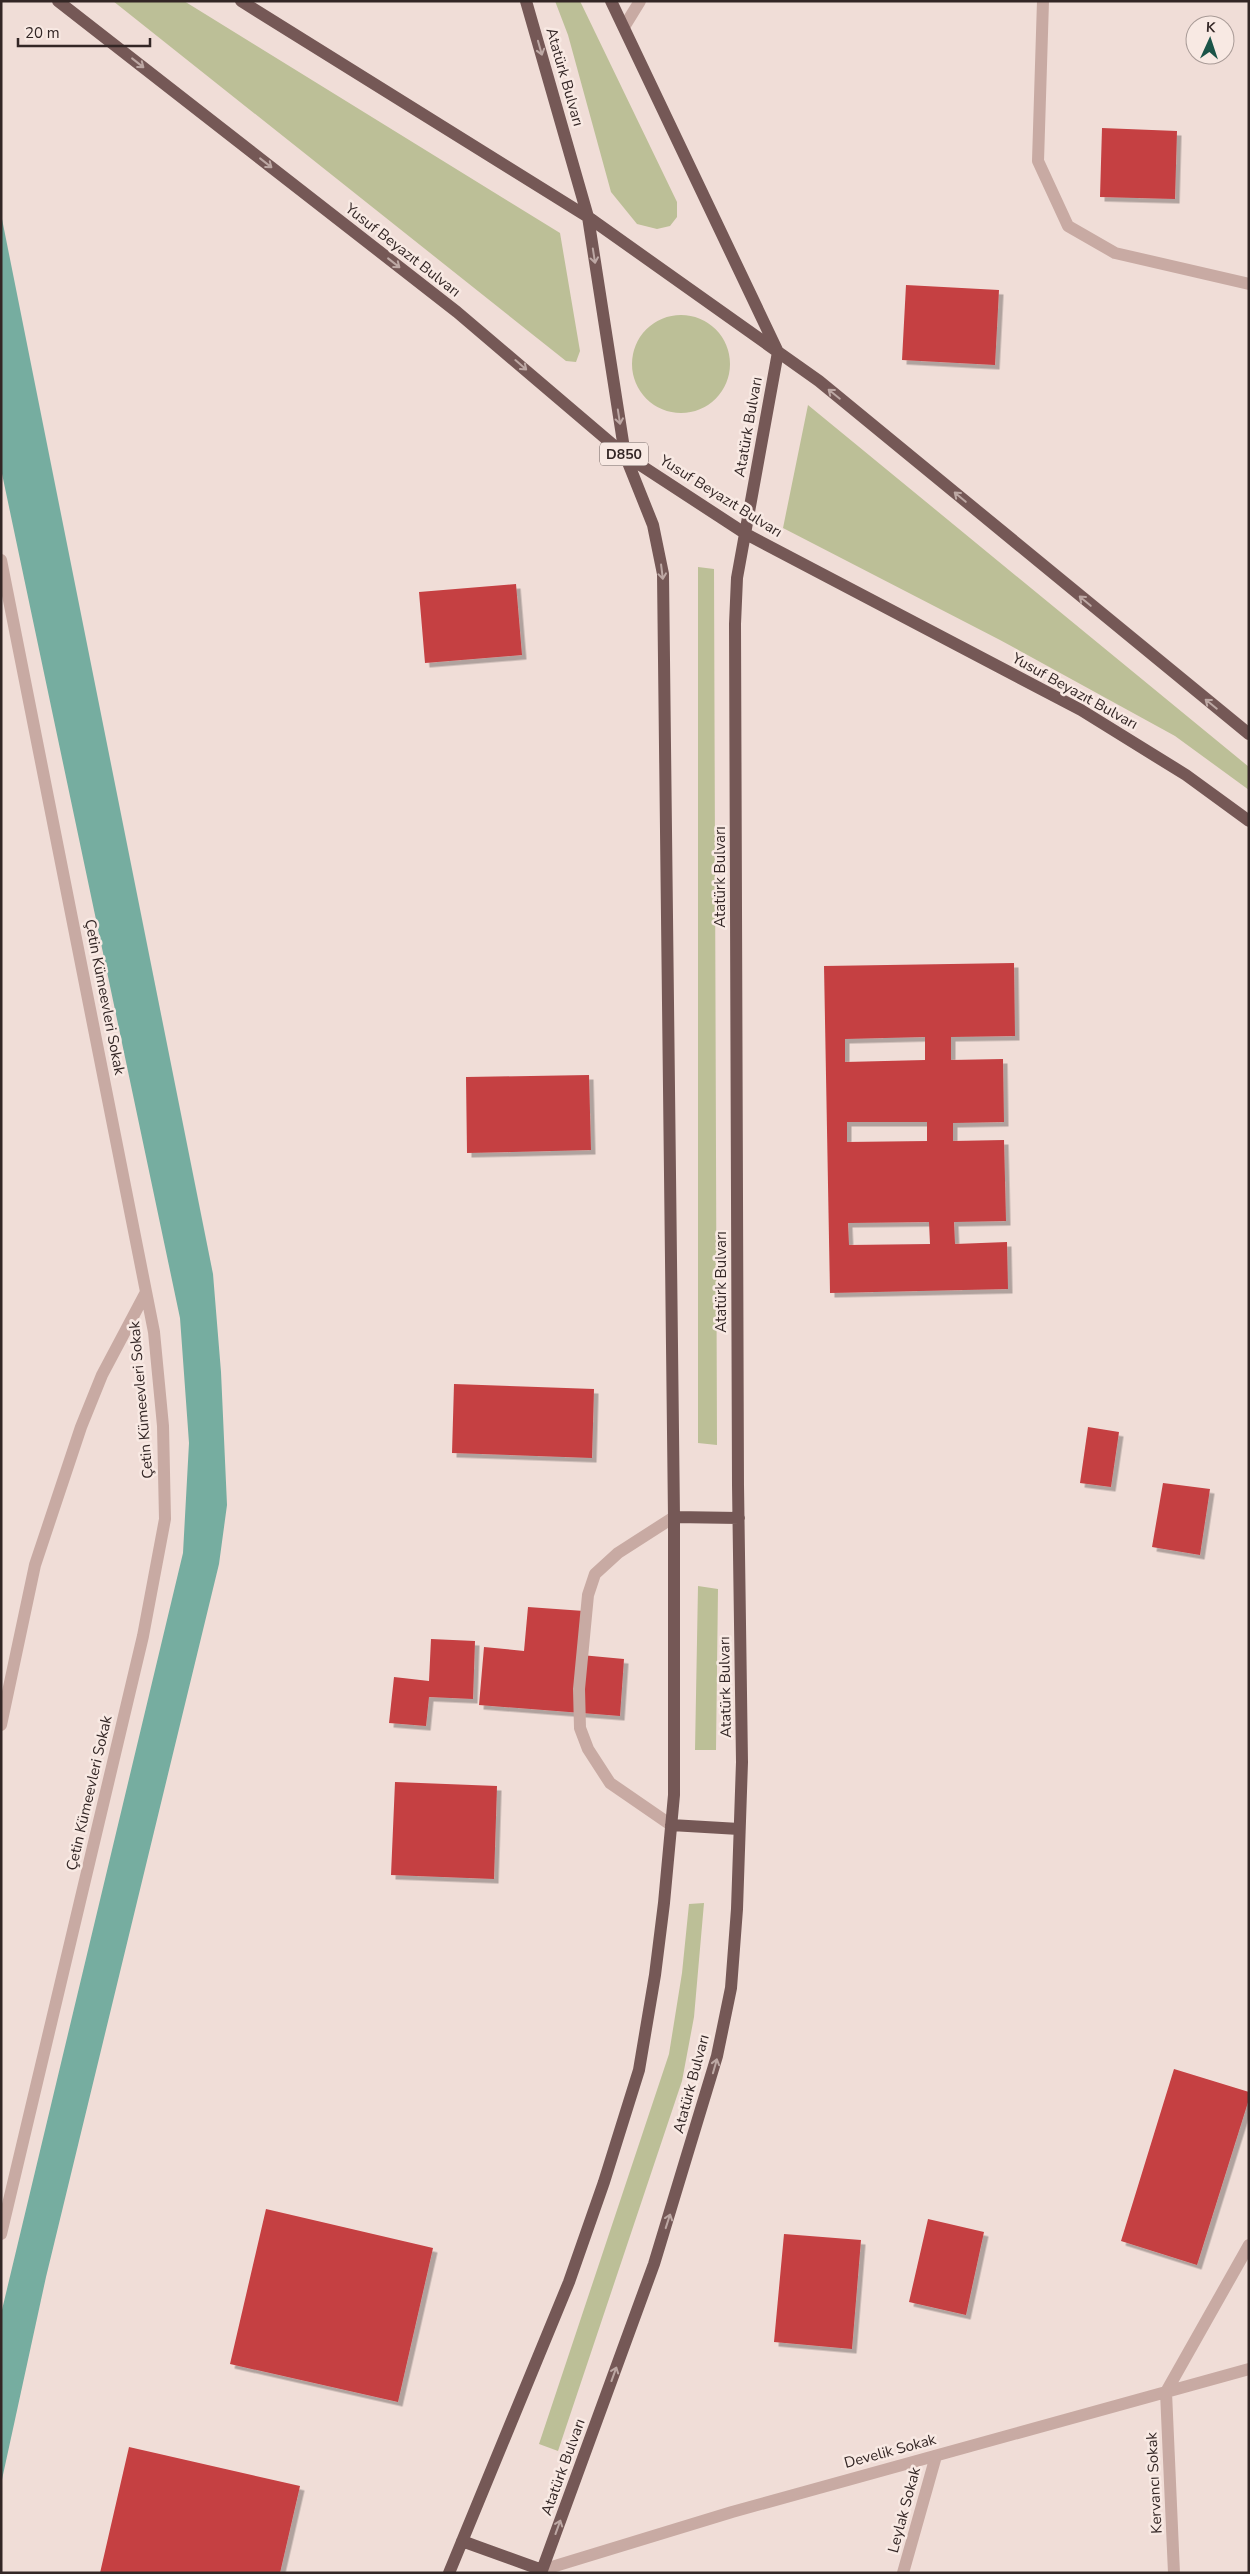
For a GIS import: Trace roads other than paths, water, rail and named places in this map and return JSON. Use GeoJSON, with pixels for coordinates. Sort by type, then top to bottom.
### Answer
{"type":"FeatureCollection","features":[{"type":"Feature","properties":{"kind":"main road","name":"Yusuf Beyazıt Bulvarı"},"geometry":{"type":"LineString","coordinates":[[58,1],[457,312],[625,455],[746,534],[1081,710],[1186,775],[1249,821]]}},
{"type":"Feature","properties":{"kind":"main road"},"geometry":{"type":"LineString","coordinates":[[241,1],[588,217],[778,352],[868,421],[1249,734]]}},
{"type":"Feature","properties":{"kind":"main road","name":"Atatürk Bulvarı"},"geometry":{"type":"LineString","coordinates":[[449,2573],[569,2282],[639,2070],[656,1975],[674,1795],[674,1516],[663,574],[653,525],[625,455],[588,217],[526,1]]}},
{"type":"Feature","properties":{"kind":"main road"},"geometry":{"type":"LineString","coordinates":[[611,1],[778,352]]}},
{"type":"Feature","properties":{"kind":"main road","name":"Atatürk Bulvarı"},"geometry":{"type":"LineString","coordinates":[[542,2572],[654,2264],[717,2056],[730,1988],[737,1909],[742,1762],[739,1518],[736,578],[746,534],[778,352]]}},
{"type":"Feature","properties":{"kind":"main road"},"geometry":{"type":"LineString","coordinates":[[674,1516],[739,1518]]}},
{"type":"Feature","properties":{"kind":"main road"},"geometry":{"type":"LineString","coordinates":[[671,1825],[739,1829]]}},
{"type":"Feature","properties":{"kind":"main road"},"geometry":{"type":"LineString","coordinates":[[462,2541],[542,2572]]}},
{"type":"Feature","properties":{"kind":"street"},"geometry":{"type":"LineString","coordinates":[[624,27],[640,1]]}},
{"type":"Feature","properties":{"kind":"street"},"geometry":{"type":"LineString","coordinates":[[1043,1],[1038,161],[1068,226],[1115,253],[1249,284]]}},
{"type":"Feature","properties":{"kind":"street","name":"Çetin Kümeevleri Sokak"},"geometry":{"type":"LineString","coordinates":[[1,560],[154,1332],[163,1426],[165,1519],[143,1636],[1,2234]]}},
{"type":"Feature","properties":{"kind":"street"},"geometry":{"type":"LineString","coordinates":[[1,1725],[35,1565],[55,1502],[81,1427],[102,1375],[146,1292]]}},
{"type":"Feature","properties":{"kind":"street"},"geometry":{"type":"LineString","coordinates":[[671,1825],[610,1783],[588,1749],[580,1728],[579,1689],[588,1595],[595,1574],[618,1553],[674,1516]]}},
{"type":"Feature","properties":{"kind":"street"},"geometry":{"type":"LineString","coordinates":[[1166,2392],[1249,2245]]}},
{"type":"Feature","properties":{"kind":"street","name":"Develik Sokak"},"geometry":{"type":"LineString","coordinates":[[542,2572],[732,2512],[1249,2369]]}},
{"type":"Feature","properties":{"kind":"street","name":"Kervancı Sokak"},"geometry":{"type":"LineString","coordinates":[[1166,2392],[1174,2573]]}},
{"type":"Feature","properties":{"kind":"street","name":"Leylak Sokak"},"geometry":{"type":"LineString","coordinates":[[903,2573],[936,2456]]}},
{"type":"Feature","properties":{"kind":"water"},"geometry":{"type":"Polygon","coordinates":[[[1,214],[213,1274],[221,1372],[227,1505],[219,1564],[46,2277],[1,2484],[1,2314],[183,1553],[189,1443],[180,1318],[1,469],[1,214]]]}}]}
